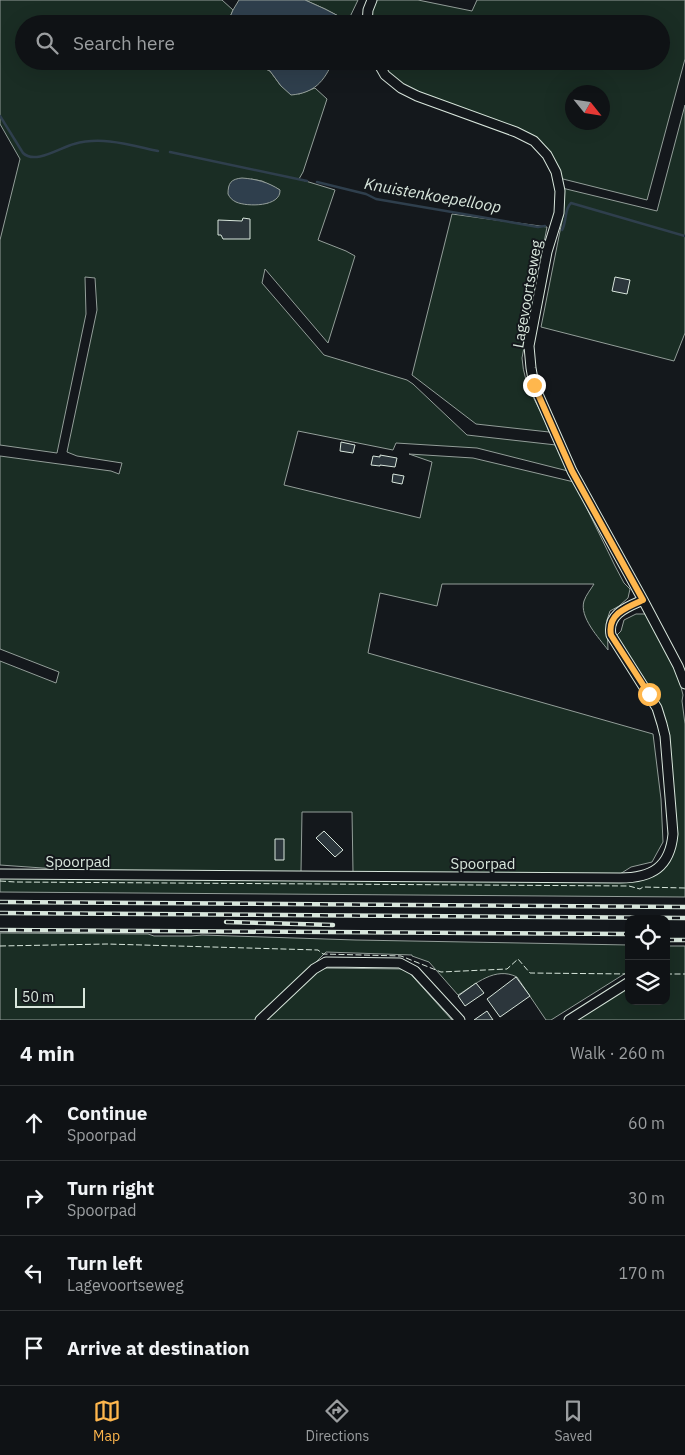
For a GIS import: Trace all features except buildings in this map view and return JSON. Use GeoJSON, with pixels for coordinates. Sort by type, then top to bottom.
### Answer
{"type":"FeatureCollection","features":[{"type":"Feature","properties":{"kind":"street"},"geometry":{"type":"LineString","coordinates":[[368,15],[372,0]]}},
{"type":"Feature","properties":{"kind":"street","name":"Lagevoortseweg"},"geometry":{"type":"LineString","coordinates":[[382,70],[385,76],[401,88],[417,96],[516,132],[534,141],[547,155],[556,172],[560,192],[559,213],[547,252],[529,346],[534,385],[572,471],[643,600],[682,666],[685,684]]}},
{"type":"Feature","properties":{"kind":"street","name":"Spoorpad"},"geometry":{"type":"LineString","coordinates":[[0,874],[611,878],[632,878],[644,875],[658,868],[667,858],[672,846],[673,834],[665,736],[657,708],[611,635],[609,628],[615,616],[629,606],[643,600]]}},
{"type":"Feature","properties":{"kind":"street"},"geometry":{"type":"LineString","coordinates":[[260,1020],[314,969],[326,962],[400,963],[415,971],[460,1020]]}},
{"type":"Feature","properties":{"kind":"street"},"geometry":{"type":"LineString","coordinates":[[569,1020],[625,985]]}},
{"type":"Feature","properties":{"kind":"green space"},"geometry":{"type":"Polygon","coordinates":[[[0,0],[222,0],[233,10],[231,15],[15,15],[15,70],[268,70],[281,86],[299,94],[315,88],[327,99],[299,179],[335,190],[318,240],[355,256],[328,343],[265,269],[262,283],[324,355],[407,380],[467,435],[556,445],[568,471],[477,448],[396,443],[393,450],[298,431],[284,485],[420,518],[432,462],[409,454],[473,458],[574,482],[615,566],[624,583],[630,589],[628,598],[610,611],[607,620],[608,650],[584,614],[584,601],[594,584],[442,584],[437,606],[380,593],[368,653],[653,734],[661,799],[663,842],[652,862],[631,867],[620,874],[353,872],[352,812],[302,812],[301,872],[71,870],[0,865],[0,661],[56,683],[59,672],[0,649],[0,456],[111,471],[119,474],[122,463],[77,456],[67,452],[97,310],[95,278],[85,277],[86,314],[57,453],[0,445],[0,240],[20,159],[0,124],[0,0]],[[251,179],[245,204],[268,203],[280,190],[262,181],[251,179]]]}},
{"type":"Feature","properties":{"kind":"green space"},"geometry":{"type":"Polygon","coordinates":[[[305,0],[358,0],[351,15],[336,15],[305,0]]]}},
{"type":"Feature","properties":{"kind":"green space"},"geometry":{"type":"Polygon","coordinates":[[[371,0],[418,0],[472,11],[477,0],[685,0],[685,59],[647,200],[559,178],[544,147],[412,92],[389,75],[386,70],[670,70],[670,15],[370,15],[371,0]]]}},
{"type":"Feature","properties":{"kind":"green space"},"geometry":{"type":"Polygon","coordinates":[[[685,105],[685,333],[674,361],[541,327],[563,216],[564,201],[562,188],[657,211],[685,105]]]}},
{"type":"Feature","properties":{"kind":"green space"},"geometry":{"type":"Polygon","coordinates":[[[452,214],[547,227],[522,358],[523,369],[529,388],[549,432],[476,424],[412,375],[452,214]]]}},
{"type":"Feature","properties":{"kind":"green space"},"geometry":{"type":"Polygon","coordinates":[[[636,614],[646,614],[677,671],[683,695],[685,724],[685,897],[0,892],[0,877],[632,881],[654,874],[667,863],[675,848],[661,707],[616,636],[621,631],[624,620],[636,614]]]}},
{"type":"Feature","properties":{"kind":"green space"},"geometry":{"type":"Polygon","coordinates":[[[0,933],[202,935],[625,945],[625,974],[551,1020],[546,1020],[517,977],[509,974],[493,975],[458,995],[429,962],[412,955],[326,952],[258,1020],[0,1020],[0,933]]]}},
{"type":"Feature","properties":{"kind":"green space"},"geometry":{"type":"Polygon","coordinates":[[[670,946],[685,946],[685,1020],[571,1020],[625,986],[625,1005],[670,1005],[670,946]]]}},
{"type":"Feature","properties":{"kind":"green space"},"geometry":{"type":"Polygon","coordinates":[[[320,968],[406,969],[452,1020],[266,1020],[320,968]]]}},
{"type":"Feature","properties":{"kind":"water"},"geometry":{"type":"Polygon","coordinates":[[[239,0],[305,0],[336,15],[231,15],[239,0]]]}},
{"type":"Feature","properties":{"kind":"water"},"geometry":{"type":"Polygon","coordinates":[[[268,70],[328,70],[322,80],[312,89],[291,95],[281,86],[268,70]]]}},
{"type":"Feature","properties":{"kind":"water"},"geometry":{"type":"Polygon","coordinates":[[[235,179],[257,180],[271,185],[280,190],[279,196],[269,203],[255,205],[236,202],[228,194],[229,187],[235,179]]]}},
{"type":"Feature","properties":{"kind":"waterway","name":"Knuistenkoepelloop"},"geometry":{"type":"LineString","coordinates":[[0,116],[23,153],[28,156],[41,156],[74,144],[95,141],[116,142],[158,151]]}},
{"type":"Feature","properties":{"kind":"waterway","name":"Knuistenkoepelloop"},"geometry":{"type":"LineString","coordinates":[[170,152],[307,181]]}},
{"type":"Feature","properties":{"kind":"waterway","name":"Knuistenkoepelloop"},"geometry":{"type":"LineString","coordinates":[[317,182],[366,194],[376,199],[538,227],[545,226]]}},
{"type":"Feature","properties":{"kind":"waterway","name":"Knuistenkoepelloop"},"geometry":{"type":"LineString","coordinates":[[562,230],[567,209],[571,203],[685,236]]}},
{"type":"Feature","properties":{"kind":"railway"},"geometry":{"type":"LineString","coordinates":[[0,902],[685,907]]}},
{"type":"Feature","properties":{"kind":"railway"},"geometry":{"type":"LineString","coordinates":[[0,913],[685,918]]}},
{"type":"Feature","properties":{"kind":"railway"},"geometry":{"type":"LineString","coordinates":[[226,922],[333,925]]}},
{"type":"Feature","properties":{"kind":"railway"},"geometry":{"type":"LineString","coordinates":[[0,930],[625,934]]}},
{"type":"Feature","properties":{"kind":"railway"},"geometry":{"type":"LineString","coordinates":[[670,940],[685,940]]}},
{"type":"Feature","properties":{"kind":"fence"},"geometry":{"type":"LineString","coordinates":[[0,881],[685,888]]}},
{"type":"Feature","properties":{"kind":"fence"},"geometry":{"type":"LineString","coordinates":[[0,946],[107,944],[318,950],[323,954],[401,956],[441,972],[507,969],[518,959],[530,973],[625,974]]}},
{"type":"Feature","properties":{"kind":"fence"},"geometry":{"type":"LineString","coordinates":[[670,974],[685,974]]}},
{"type":"Feature","properties":{"kind":"route"},"geometry":{"type":"LineString","coordinates":[[534,385],[572,471],[643,600],[629,606],[615,616],[609,628],[611,635],[649,694]]}}]}
